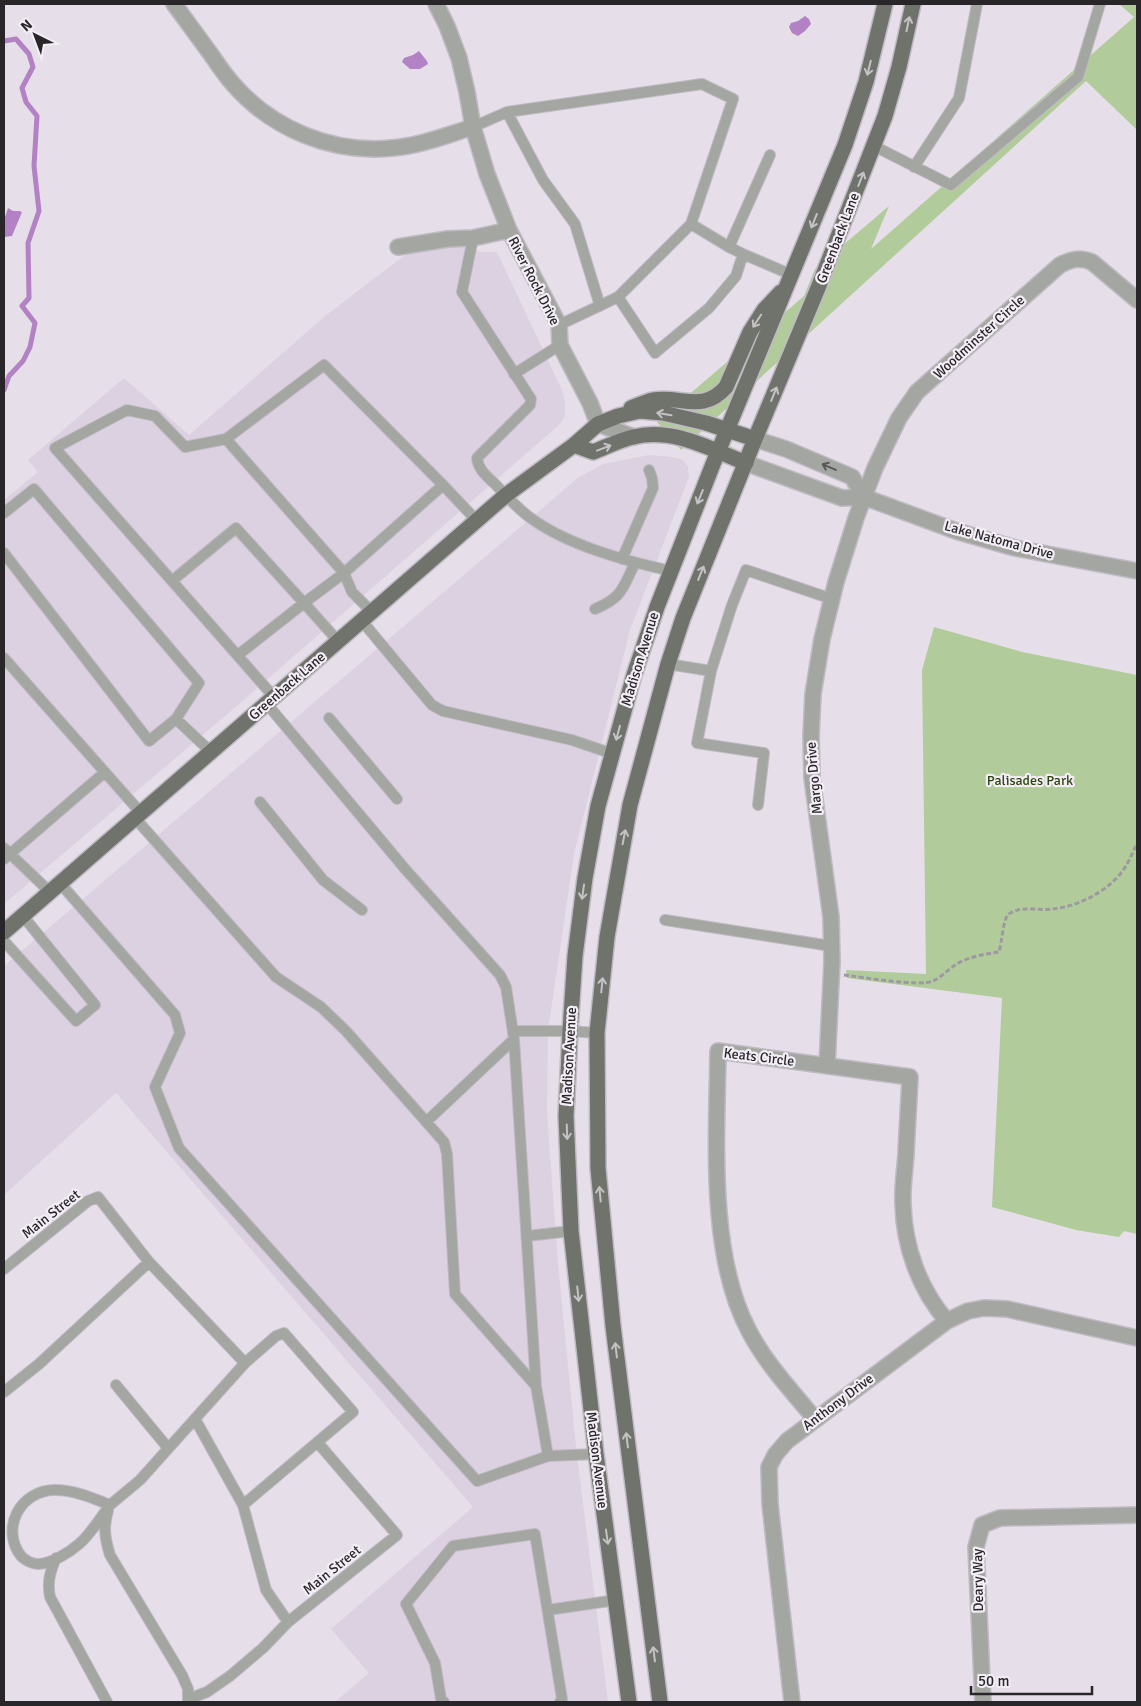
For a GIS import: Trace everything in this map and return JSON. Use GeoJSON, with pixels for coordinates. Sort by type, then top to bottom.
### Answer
{"type":"FeatureCollection","features":[{"type":"Feature","properties":{"kind":"main road","name":"Greenback Lane"},"geometry":{"type":"LineString","coordinates":[[727,431],[845,145],[866,82],[885,4]]}},
{"type":"Feature","properties":{"kind":"main road","name":"Greenback Lane"},"geometry":{"type":"LineString","coordinates":[[4,932],[506,495],[574,445],[598,424],[618,416],[640,412],[663,413],[706,423],[755,439],[818,288],[885,116],[913,4]]}},
{"type":"Feature","properties":{"kind":"main road"},"geometry":{"type":"LineString","coordinates":[[618,416],[630,409],[654,400],[704,402],[720,393],[726,387],[750,332],[764,310],[790,279]]}},
{"type":"Feature","properties":{"kind":"main road","name":"Madison Avenue"},"geometry":{"type":"LineString","coordinates":[[629,1702],[596,1454],[571,1231],[566,1116],[575,956],[585,878],[598,806],[634,676],[671,571],[727,431]]}},
{"type":"Feature","properties":{"kind":"main road"},"geometry":{"type":"LineString","coordinates":[[574,445],[593,452],[634,436],[664,435],[687,438],[746,463]]}},
{"type":"Feature","properties":{"kind":"main road","name":"Madison Avenue"},"geometry":{"type":"LineString","coordinates":[[660,1702],[604,1242],[598,1168],[597,1033],[607,937],[630,805],[668,664],[683,618],[755,439]]}},
{"type":"Feature","properties":{"kind":"street"},"geometry":{"type":"LineString","coordinates":[[174,4],[232,83],[250,102],[292,130],[316,140],[342,146],[376,149],[393,148],[418,144],[473,127]]}},
{"type":"Feature","properties":{"kind":"street","name":"River Rock Drive"},"geometry":{"type":"LineString","coordinates":[[436,4],[459,58],[473,127],[487,174],[509,230],[559,325],[560,345],[590,403],[598,424]]}},
{"type":"Feature","properties":{"kind":"street"},"geometry":{"type":"LineString","coordinates":[[398,247],[448,239],[473,238],[509,230]]}},
{"type":"Feature","properties":{"kind":"street","name":"Woodminster Circle"},"geometry":{"type":"LineString","coordinates":[[864,498],[875,468],[899,418],[917,392],[1060,265],[1077,258],[1084,258],[1092,262],[1137,300]]}},
{"type":"Feature","properties":{"kind":"street"},"geometry":{"type":"LineString","coordinates":[[598,424],[634,436]]}},
{"type":"Feature","properties":{"kind":"street"},"geometry":{"type":"LineString","coordinates":[[755,439],[786,449],[852,477],[864,498]]}},
{"type":"Feature","properties":{"kind":"street","name":"Lake Natoma Drive"},"geometry":{"type":"LineString","coordinates":[[746,463],[842,498],[864,498],[956,531],[1015,548],[1137,571]]}},
{"type":"Feature","properties":{"kind":"street","name":"Margo Drive"},"geometry":{"type":"LineString","coordinates":[[827,1066],[832,946],[812,778],[811,736],[815,685],[822,639],[854,524],[864,498]]}},
{"type":"Feature","properties":{"kind":"street","name":"Keats Circle"},"geometry":{"type":"LineString","coordinates":[[815,1419],[761,1352],[738,1308],[727,1271],[721,1230],[717,1174],[718,1051],[910,1077],[903,1203],[905,1229],[910,1254],[919,1278],[939,1312],[947,1321]]}},
{"type":"Feature","properties":{"kind":"street","name":"Anthony Drive"},"geometry":{"type":"LineString","coordinates":[[792,1702],[770,1504],[769,1467],[775,1455],[787,1441],[947,1321],[968,1311],[984,1308],[1007,1309],[1137,1338]]}},
{"type":"Feature","properties":{"kind":"street","name":"Deary Way"},"geometry":{"type":"LineString","coordinates":[[983,1702],[976,1546],[982,1525],[1000,1518],[1137,1515]]}},
{"type":"Feature","properties":{"kind":"lane"},"geometry":{"type":"LineString","coordinates":[[914,167],[959,98],[976,4]]}},
{"type":"Feature","properties":{"kind":"lane"},"geometry":{"type":"LineString","coordinates":[[874,146],[951,185],[1078,78],[1100,4]]}},
{"type":"Feature","properties":{"kind":"lane"},"geometry":{"type":"LineString","coordinates":[[473,127],[507,112],[702,84],[733,100],[691,224],[618,297],[559,325]]}},
{"type":"Feature","properties":{"kind":"lane"},"geometry":{"type":"LineString","coordinates":[[507,112],[543,180],[575,224],[600,306]]}},
{"type":"Feature","properties":{"kind":"lane"},"geometry":{"type":"LineString","coordinates":[[729,247],[770,155]]}},
{"type":"Feature","properties":{"kind":"lane"},"geometry":{"type":"LineString","coordinates":[[691,224],[729,247],[790,279]]}},
{"type":"Feature","properties":{"kind":"lane"},"geometry":{"type":"LineString","coordinates":[[473,238],[462,292],[531,400],[530,405],[477,458],[477,465],[532,519],[564,538],[622,559],[671,571]]}},
{"type":"Feature","properties":{"kind":"lane"},"geometry":{"type":"LineString","coordinates":[[618,297],[654,352],[709,308],[736,276],[743,254]]}},
{"type":"Feature","properties":{"kind":"lane"},"geometry":{"type":"LineString","coordinates":[[514,374],[560,345]]}},
{"type":"Feature","properties":{"kind":"lane"},"geometry":{"type":"LineString","coordinates":[[477,521],[324,365],[226,439],[185,447],[155,416],[127,410],[55,448],[238,655],[270,700],[406,870],[500,975],[506,987],[514,1035],[536,1386],[548,1456]]}},
{"type":"Feature","properties":{"kind":"lane"},"geometry":{"type":"LineString","coordinates":[[226,439],[344,573],[352,592],[367,616],[432,705],[443,710],[572,740],[612,754]]}},
{"type":"Feature","properties":{"kind":"lane"},"geometry":{"type":"LineString","coordinates":[[622,559],[653,488],[652,478],[648,470]]}},
{"type":"Feature","properties":{"kind":"lane"},"geometry":{"type":"LineString","coordinates":[[238,655],[344,573],[443,485]]}},
{"type":"Feature","properties":{"kind":"lane"},"geometry":{"type":"LineString","coordinates":[[4,513],[34,489],[192,675],[198,683],[176,719],[148,741],[4,553]]}},
{"type":"Feature","properties":{"kind":"lane"},"geometry":{"type":"LineString","coordinates":[[173,580],[236,528],[338,641]]}},
{"type":"Feature","properties":{"kind":"lane"},"geometry":{"type":"LineString","coordinates":[[595,609],[610,602],[620,594],[635,563]]}},
{"type":"Feature","properties":{"kind":"lane"},"geometry":{"type":"LineString","coordinates":[[758,806],[764,753],[697,743],[710,671],[732,605],[746,570],[832,599]]}},
{"type":"Feature","properties":{"kind":"lane"},"geometry":{"type":"LineString","coordinates":[[4,658],[105,772],[138,816],[276,977],[321,1007],[346,1031],[444,1142],[447,1154],[455,1294],[536,1386]]}},
{"type":"Feature","properties":{"kind":"lane"},"geometry":{"type":"LineString","coordinates":[[668,664],[710,671]]}},
{"type":"Feature","properties":{"kind":"lane"},"geometry":{"type":"LineString","coordinates":[[329,718],[397,799]]}},
{"type":"Feature","properties":{"kind":"lane"},"geometry":{"type":"LineString","coordinates":[[176,719],[211,752]]}},
{"type":"Feature","properties":{"kind":"lane"},"geometry":{"type":"LineString","coordinates":[[105,772],[6,854],[55,888],[175,1015],[180,1034],[155,1087],[178,1148],[477,1482],[548,1456],[596,1454]]}},
{"type":"Feature","properties":{"kind":"lane"},"geometry":{"type":"LineString","coordinates":[[260,802],[323,880],[362,910]]}},
{"type":"Feature","properties":{"kind":"lane"},"geometry":{"type":"LineString","coordinates":[[4,941],[76,1021],[95,1005],[23,916]]}},
{"type":"Feature","properties":{"kind":"lane"},"geometry":{"type":"LineString","coordinates":[[665,920],[832,946]]}},
{"type":"Feature","properties":{"kind":"lane"},"geometry":{"type":"LineString","coordinates":[[426,1122],[514,1035],[570,1031],[597,1033]]}},
{"type":"Feature","properties":{"kind":"lane","name":"Main Street"},"geometry":{"type":"LineString","coordinates":[[4,1269],[88,1202],[98,1197],[149,1262],[246,1363]]}},
{"type":"Feature","properties":{"kind":"lane"},"geometry":{"type":"LineString","coordinates":[[527,1236],[571,1231]]}},
{"type":"Feature","properties":{"kind":"lane"},"geometry":{"type":"LineString","coordinates":[[4,1392],[39,1364],[149,1262]]}},
{"type":"Feature","properties":{"kind":"lane"},"geometry":{"type":"LineString","coordinates":[[110,1505],[84,1494],[55,1490],[38,1492],[24,1499],[12,1512],[7,1525],[8,1539],[14,1551],[25,1560],[38,1564],[61,1557],[81,1543],[110,1505],[140,1480],[246,1363],[276,1336],[284,1334],[353,1412],[243,1505]]}},
{"type":"Feature","properties":{"kind":"lane"},"geometry":{"type":"LineString","coordinates":[[116,1385],[168,1448]]}},
{"type":"Feature","properties":{"kind":"lane"},"geometry":{"type":"LineString","coordinates":[[110,1505],[105,1521],[105,1539],[110,1555],[182,1675],[188,1690],[188,1701],[207,1692],[230,1676],[264,1648],[288,1622],[266,1590],[243,1505],[195,1419]]}},
{"type":"Feature","properties":{"kind":"lane","name":"Main Street"},"geometry":{"type":"LineString","coordinates":[[288,1622],[397,1535],[318,1443]]}},
{"type":"Feature","properties":{"kind":"lane"},"geometry":{"type":"LineString","coordinates":[[444,1702],[441,1699],[435,1663],[406,1604],[454,1546],[535,1534],[562,1699],[560,1702]]}},
{"type":"Feature","properties":{"kind":"lane"},"geometry":{"type":"LineString","coordinates":[[56,1558],[49,1572],[48,1588],[50,1597],[107,1702]]}},
{"type":"Feature","properties":{"kind":"lane"},"geometry":{"type":"LineString","coordinates":[[548,1610],[616,1600]]}},
{"type":"Feature","properties":{"kind":"path"},"geometry":{"type":"LineString","coordinates":[[831,973],[885,980],[933,981],[957,964],[974,957],[999,952],[1003,940],[1003,928],[1007,916],[1011,912],[1067,906],[1100,891],[1122,872],[1137,843]]}},
{"type":"Feature","properties":{"kind":"shaded area"},"geometry":{"type":"Polygon","coordinates":[[[805,16],[811,24],[798,36],[792,33],[789,27],[791,23],[805,16]]]}},
{"type":"Feature","properties":{"kind":"shaded area"},"geometry":{"type":"Polygon","coordinates":[[[419,51],[428,64],[420,69],[410,69],[402,62],[404,58],[419,51]]]}},
{"type":"Feature","properties":{"kind":"shaded area"},"geometry":{"type":"Polygon","coordinates":[[[8,208],[13,211],[22,212],[12,236],[4,237],[4,220],[8,208]]]}},
{"type":"Feature","properties":{"kind":"shaded area"},"geometry":{"type":"Polygon","coordinates":[[[451,244],[481,252],[497,252],[561,388],[565,401],[565,416],[559,425],[238,705],[4,904],[4,500],[38,472],[28,460],[124,378],[189,435],[325,316],[413,249],[451,244]]]}},
{"type":"Feature","properties":{"kind":"shaded area"},"geometry":{"type":"Polygon","coordinates":[[[649,455],[683,460],[688,467],[689,477],[630,630],[574,854],[548,1031],[547,1113],[558,1264],[577,1456],[608,1702],[335,1702],[369,1673],[331,1629],[473,1507],[116,1093],[4,1195],[4,966],[579,477],[603,464],[649,455]]]}},
{"type":"Feature","properties":{"kind":"green space"},"geometry":{"type":"Polygon","coordinates":[[[1119,4],[1137,4],[1137,130],[1086,81],[681,450],[657,422],[804,296],[815,269],[889,206],[871,249],[1134,17],[1119,4]]]}},
{"type":"Feature","properties":{"kind":"green space","name":"Palisades Park"},"geometry":{"type":"Polygon","coordinates":[[[934,627],[1022,652],[1137,675],[1137,1234],[1124,1231],[1119,1237],[1076,1230],[992,1207],[1002,998],[847,978],[846,970],[926,974],[922,670],[934,627]]]}},
{"type":"Feature","properties":{"kind":"waterway"},"geometry":{"type":"LineString","coordinates":[[4,41],[16,39],[29,54],[33,67],[22,88],[26,102],[37,116],[34,166],[39,211],[28,243],[29,298],[22,306],[35,323],[30,347],[23,361],[9,376],[4,390]]}}]}
